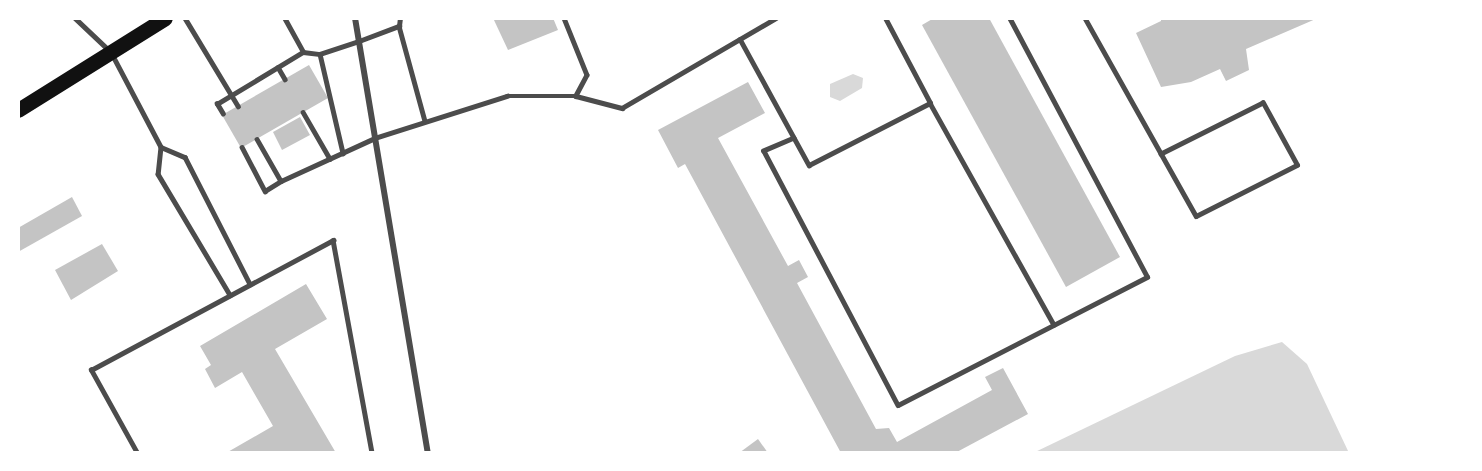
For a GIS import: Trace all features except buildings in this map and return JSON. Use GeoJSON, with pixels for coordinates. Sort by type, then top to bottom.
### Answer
{"type":"FeatureCollection","features":[{"type":"Feature","properties":{"kind":"highway"},"geometry":{"type":"LineString","coordinates":[[18,110],[165,18]]}},
{"type":"Feature","properties":{"kind":"street"},"geometry":{"type":"LineString","coordinates":[[355,18],[428,453]]}},
{"type":"Feature","properties":{"kind":"lane"},"geometry":{"type":"LineString","coordinates":[[75,18],[111,52],[161,147],[158,174],[230,295]]}},
{"type":"Feature","properties":{"kind":"lane"},"geometry":{"type":"LineString","coordinates":[[185,18],[238,106]]}},
{"type":"Feature","properties":{"kind":"lane"},"geometry":{"type":"LineString","coordinates":[[284,18],[303,52]]}},
{"type":"Feature","properties":{"kind":"lane"},"geometry":{"type":"LineString","coordinates":[[400,18],[399,26],[425,121]]}},
{"type":"Feature","properties":{"kind":"lane"},"geometry":{"type":"LineString","coordinates":[[564,18],[587,75],[576,96]]}},
{"type":"Feature","properties":{"kind":"lane"},"geometry":{"type":"LineString","coordinates":[[242,147],[265,190],[375,138],[507,96],[576,96],[622,108],[776,18]]}},
{"type":"Feature","properties":{"kind":"lane"},"geometry":{"type":"LineString","coordinates":[[885,18],[1054,325]]}},
{"type":"Feature","properties":{"kind":"lane"},"geometry":{"type":"LineString","coordinates":[[794,138],[764,151],[898,405],[1147,277],[1009,18]]}},
{"type":"Feature","properties":{"kind":"lane"},"geometry":{"type":"LineString","coordinates":[[1085,18],[1161,154],[1196,216],[1297,165],[1263,103],[1161,154]]}},
{"type":"Feature","properties":{"kind":"lane"},"geometry":{"type":"LineString","coordinates":[[223,114],[217,104],[303,52],[320,54],[399,26]]}},
{"type":"Feature","properties":{"kind":"lane"},"geometry":{"type":"LineString","coordinates":[[740,39],[809,165],[930,103]]}},
{"type":"Feature","properties":{"kind":"lane"},"geometry":{"type":"LineString","coordinates":[[320,54],[343,153]]}},
{"type":"Feature","properties":{"kind":"lane"},"geometry":{"type":"LineString","coordinates":[[278,67],[285,79]]}},
{"type":"Feature","properties":{"kind":"lane"},"geometry":{"type":"LineString","coordinates":[[303,112],[330,159]]}},
{"type":"Feature","properties":{"kind":"lane"},"geometry":{"type":"LineString","coordinates":[[257,139],[281,181]]}},
{"type":"Feature","properties":{"kind":"lane"},"geometry":{"type":"LineString","coordinates":[[161,147],[185,158],[250,284]]}},
{"type":"Feature","properties":{"kind":"lane"},"geometry":{"type":"LineString","coordinates":[[137,453],[91,370],[333,240],[372,453]]}},
{"type":"Feature","properties":{"kind":"shaded area"},"geometry":{"type":"Polygon","coordinates":[[[853,74],[863,78],[862,88],[840,101],[830,97],[830,84],[853,74]]]}},
{"type":"Feature","properties":{"kind":"shaded area"},"geometry":{"type":"Polygon","coordinates":[[[1282,342],[1307,364],[1349,453],[1033,453],[1235,356],[1282,342]]]}}]}
